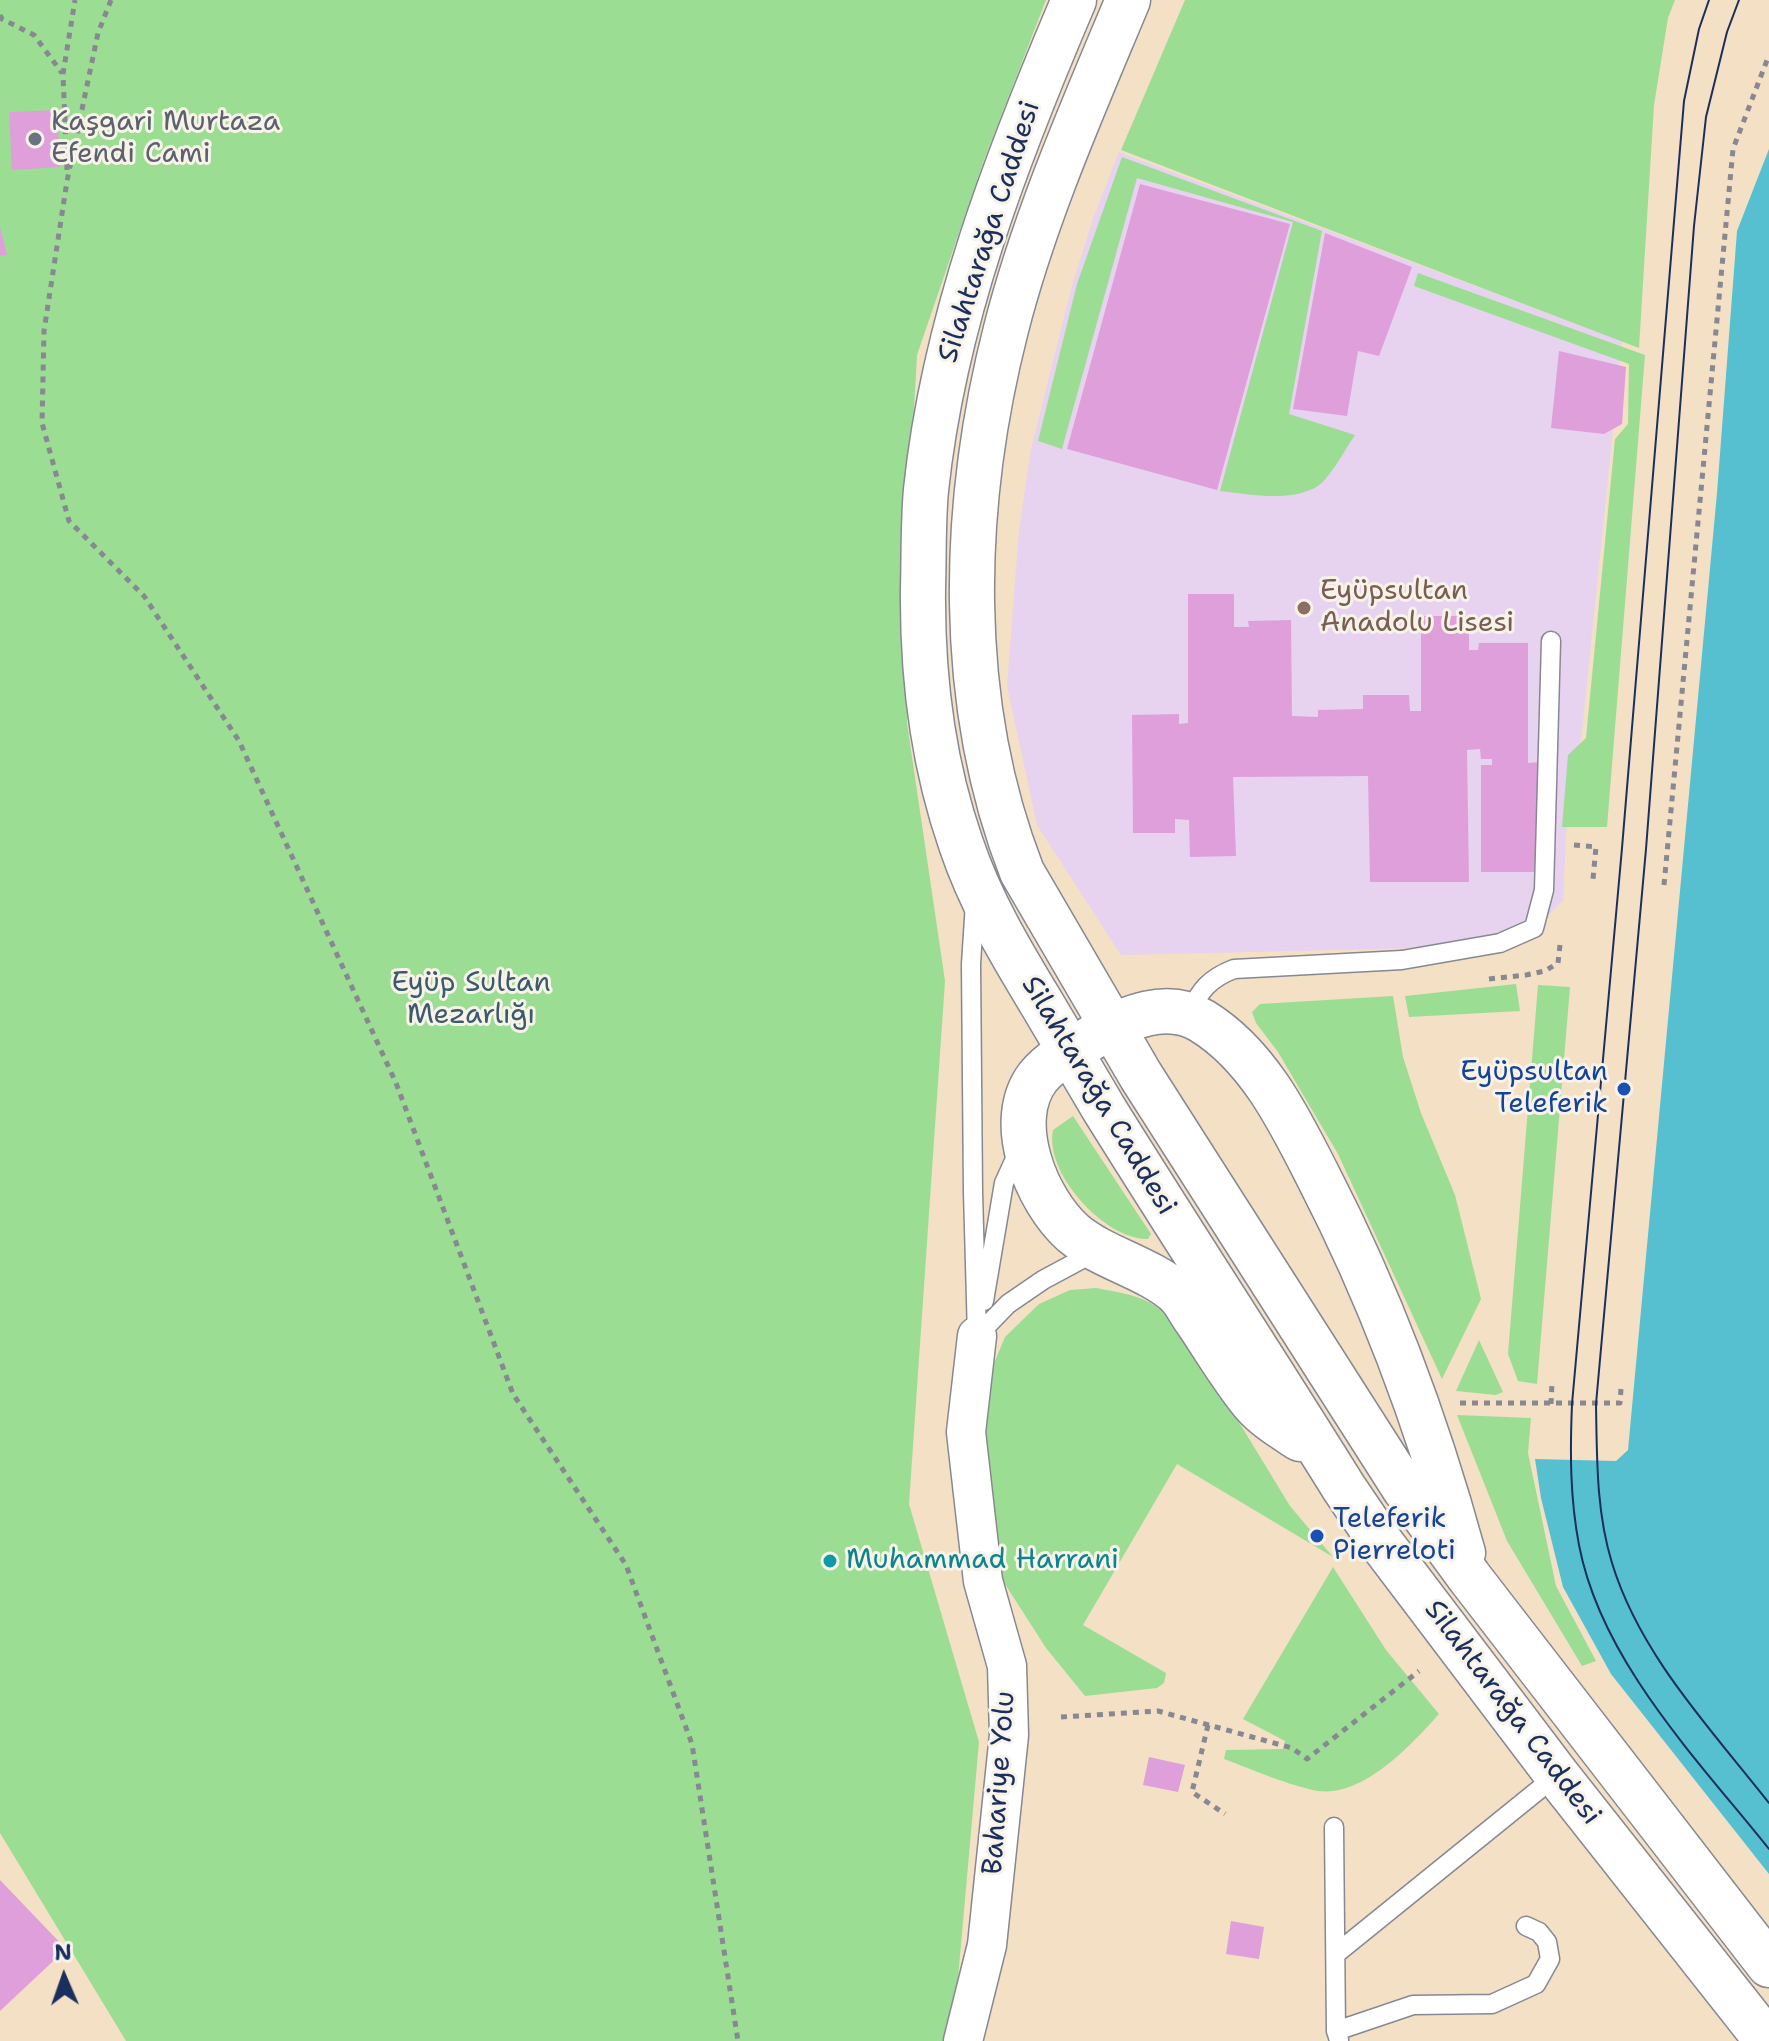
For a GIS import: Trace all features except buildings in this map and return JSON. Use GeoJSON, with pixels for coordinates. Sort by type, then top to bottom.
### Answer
{"type":"FeatureCollection","features":[{"type":"Feature","properties":{"kind":"main road","name":"Silahtarağa Caddesi"},"geometry":{"type":"LineString","coordinates":[[1074,0],[1020,127],[968,284],[949,352],[926,491],[923,629],[926,693],[946,801],[977,887],[1068,1052],[1324,1457],[1382,1544],[1557,1775],[1767,2041]]}},
{"type":"Feature","properties":{"kind":"main road","name":"Silahtarağa Caddesi"},"geometry":{"type":"LineString","coordinates":[[1128,0],[1063,155],[1007,327],[990,401],[979,480],[973,558],[973,627],[976,687],[996,796],[1022,872],[1112,1026],[1331,1377],[1404,1488],[1769,1965]]}},
{"type":"Feature","properties":{"kind":"main road"},"geometry":{"type":"LineString","coordinates":[[1324,1457],[1256,1406],[1178,1295],[1144,1272],[1099,1250],[1072,1232],[1047,1198],[1030,1166],[1024,1140],[1029,1093],[1037,1079],[1068,1052],[1112,1026],[1146,1013],[1172,1010],[1188,1014],[1230,1042],[1280,1103],[1353,1244],[1389,1326],[1447,1495],[1470,1578]]}},
{"type":"Feature","properties":{"kind":"street","name":"Bahariye Yolu"},"geometry":{"type":"LineString","coordinates":[[963,2041],[987,1945],[1009,1735],[1007,1666],[983,1581],[966,1432],[977,1336]]}},
{"type":"Feature","properties":{"kind":"lane"},"geometry":{"type":"LineString","coordinates":[[1188,1014],[1203,988],[1215,977],[1234,969],[1402,960],[1500,943],[1534,928],[1544,890],[1551,641]]}},
{"type":"Feature","properties":{"kind":"lane"},"geometry":{"type":"LineString","coordinates":[[977,887],[971,964],[977,1336]]}},
{"type":"Feature","properties":{"kind":"lane"},"geometry":{"type":"LineString","coordinates":[[977,1336],[1004,1183],[1024,1140]]}},
{"type":"Feature","properties":{"kind":"lane"},"geometry":{"type":"LineString","coordinates":[[977,1336],[1008,1304],[1043,1280],[1099,1250]]}},
{"type":"Feature","properties":{"kind":"lane"},"geometry":{"type":"LineString","coordinates":[[1337,1953],[1557,1775]]}},
{"type":"Feature","properties":{"kind":"lane"},"geometry":{"type":"LineString","coordinates":[[1334,1827],[1338,2036],[1413,2005],[1492,2004],[1536,1984],[1550,1959],[1547,1942],[1539,1932],[1526,1926]]}},
{"type":"Feature","properties":{"kind":"path"},"geometry":{"type":"LineString","coordinates":[[67,181],[63,74],[75,0]]}},
{"type":"Feature","properties":{"kind":"path"},"geometry":{"type":"LineString","coordinates":[[111,0],[98,33],[67,181],[44,331],[42,423],[69,521],[144,596],[239,741],[396,1083],[513,1394],[626,1565],[692,1744],[738,2041]]}},
{"type":"Feature","properties":{"kind":"path"},"geometry":{"type":"LineString","coordinates":[[0,15],[34,35],[63,74]]}},
{"type":"Feature","properties":{"kind":"path"},"geometry":{"type":"LineString","coordinates":[[1664,885],[1733,149],[1769,55]]}},
{"type":"Feature","properties":{"kind":"path"},"geometry":{"type":"LineString","coordinates":[[1593,879],[1596,847]]}},
{"type":"Feature","properties":{"kind":"path"},"geometry":{"type":"LineString","coordinates":[[1551,1404],[1552,1383]]}},
{"type":"Feature","properties":{"kind":"path"},"geometry":{"type":"LineString","coordinates":[[1419,1410],[1444,1403],[1620,1403],[1621,1389]]}},
{"type":"Feature","properties":{"kind":"path"},"geometry":{"type":"LineString","coordinates":[[1061,1717],[1158,1711],[1292,1748],[1307,1759],[1419,1671]]}},
{"type":"Feature","properties":{"kind":"path"},"geometry":{"type":"LineString","coordinates":[[1208,1725],[1192,1792],[1225,1814]]}},
{"type":"Feature","properties":{"kind":"shaded area","name":"Eyüpsultan Anadolu Lisesi"},"geometry":{"type":"Polygon","coordinates":[[[1119,152],[1622,341],[1582,731],[1566,834],[1563,900],[1532,933],[1500,946],[1121,955],[1037,825],[1007,686],[1019,531],[1031,449],[1073,282],[1119,152]]]}},
{"type":"Feature","properties":{"kind":"green space","name":"Eyüp Sultan Mezarlığı"},"geometry":{"type":"Polygon","coordinates":[[[0,0],[1046,0],[984,160],[917,355],[907,536],[907,723],[945,981],[909,1504],[979,1742],[958,1978],[943,2041],[126,2041],[0,1833],[0,0]]]}},
{"type":"Feature","properties":{"kind":"green space"},"geometry":{"type":"Polygon","coordinates":[[[1185,0],[1675,0],[1668,18],[1654,105],[1639,348],[1121,150],[1185,0]]]}},
{"type":"Feature","properties":{"kind":"green space"},"geometry":{"type":"Polygon","coordinates":[[[1122,157],[1322,231],[1289,414],[1355,435],[1333,470],[1318,486],[1283,496],[1220,491],[1293,222],[1137,178],[1062,449],[1038,441],[1077,284],[1122,157]]]}},
{"type":"Feature","properties":{"kind":"green space"},"geometry":{"type":"Polygon","coordinates":[[[1418,273],[1645,355],[1607,827],[1562,827],[1568,755],[1586,738],[1615,439],[1628,424],[1629,364],[1414,286],[1418,273]]]}},
{"type":"Feature","properties":{"kind":"green space"},"geometry":{"type":"Polygon","coordinates":[[[1516,984],[1520,1011],[1409,1017],[1405,996],[1516,984]]]}},
{"type":"Feature","properties":{"kind":"green space"},"geometry":{"type":"Polygon","coordinates":[[[1538,985],[1570,987],[1537,1384],[1518,1381],[1508,1354],[1538,985]]]}},
{"type":"Feature","properties":{"kind":"green space"},"geometry":{"type":"Polygon","coordinates":[[[1393,996],[1403,1057],[1421,1113],[1455,1195],[1481,1299],[1442,1379],[1338,1154],[1252,1012],[1260,1004],[1393,996]]]}},
{"type":"Feature","properties":{"kind":"green space"},"geometry":{"type":"Polygon","coordinates":[[[1073,1116],[1151,1234],[1148,1239],[1114,1228],[1081,1201],[1068,1184],[1053,1147],[1053,1130],[1073,1116]]]}},
{"type":"Feature","properties":{"kind":"green space"},"geometry":{"type":"Polygon","coordinates":[[[1096,1288],[1143,1299],[1181,1327],[1290,1506],[1333,1557],[1177,1464],[1083,1625],[1166,1673],[1164,1683],[1157,1688],[1085,1696],[1046,1648],[996,1570],[982,1421],[989,1375],[1005,1337],[1039,1304],[1070,1290],[1096,1288]]]}},
{"type":"Feature","properties":{"kind":"green space"},"geometry":{"type":"Polygon","coordinates":[[[1479,1340],[1503,1392],[1496,1395],[1456,1391],[1479,1340]]]}},
{"type":"Feature","properties":{"kind":"green space"},"geometry":{"type":"Polygon","coordinates":[[[1457,1415],[1531,1418],[1528,1453],[1556,1586],[1596,1661],[1582,1666],[1507,1541],[1457,1415]]]}},
{"type":"Feature","properties":{"kind":"green space"},"geometry":{"type":"Polygon","coordinates":[[[1333,1567],[1386,1650],[1439,1714],[1401,1753],[1369,1777],[1335,1791],[1318,1791],[1224,1759],[1226,1750],[1283,1749],[1285,1741],[1243,1719],[1333,1567]]]}},
{"type":"Feature","properties":{"kind":"water"},"geometry":{"type":"Polygon","coordinates":[[[1769,149],[1769,1874],[1611,1674],[1563,1587],[1541,1498],[1535,1459],[1616,1461],[1628,1450],[1717,493],[1737,231],[1769,149]]]}},
{"type":"Feature","properties":{"kind":"tram line"},"geometry":{"type":"LineString","coordinates":[[1709,0],[1699,29],[1684,101],[1572,1404],[1571,1475],[1579,1545],[1591,1588],[1608,1629],[1630,1669],[1683,1744],[1769,1849]]}},
{"type":"Feature","properties":{"kind":"tram line"},"geometry":{"type":"LineString","coordinates":[[1739,0],[1727,32],[1706,117],[1694,226],[1646,849],[1596,1424],[1603,1524],[1624,1597],[1640,1629],[1679,1690],[1769,1803]]}},
{"type":"Feature","properties":{"kind":"place","name":"Kaşgari Murtaza Efendi Cami"},"geometry":{"type":"Point","coordinates":[35,139]}},
{"type":"Feature","properties":{"kind":"place","name":"Eyüpsultan Anadolu Lisesi"},"geometry":{"type":"Point","coordinates":[1304,608]}},
{"type":"Feature","properties":{"kind":"place","name":"Eyüpsultan Teleferik"},"geometry":{"type":"Point","coordinates":[1624,1089]}},
{"type":"Feature","properties":{"kind":"place","name":"Teleferik Pierreloti"},"geometry":{"type":"Point","coordinates":[1317,1536]}},
{"type":"Feature","properties":{"kind":"place","name":"Muhammad Harrani"},"geometry":{"type":"Point","coordinates":[830,1561]}}]}
